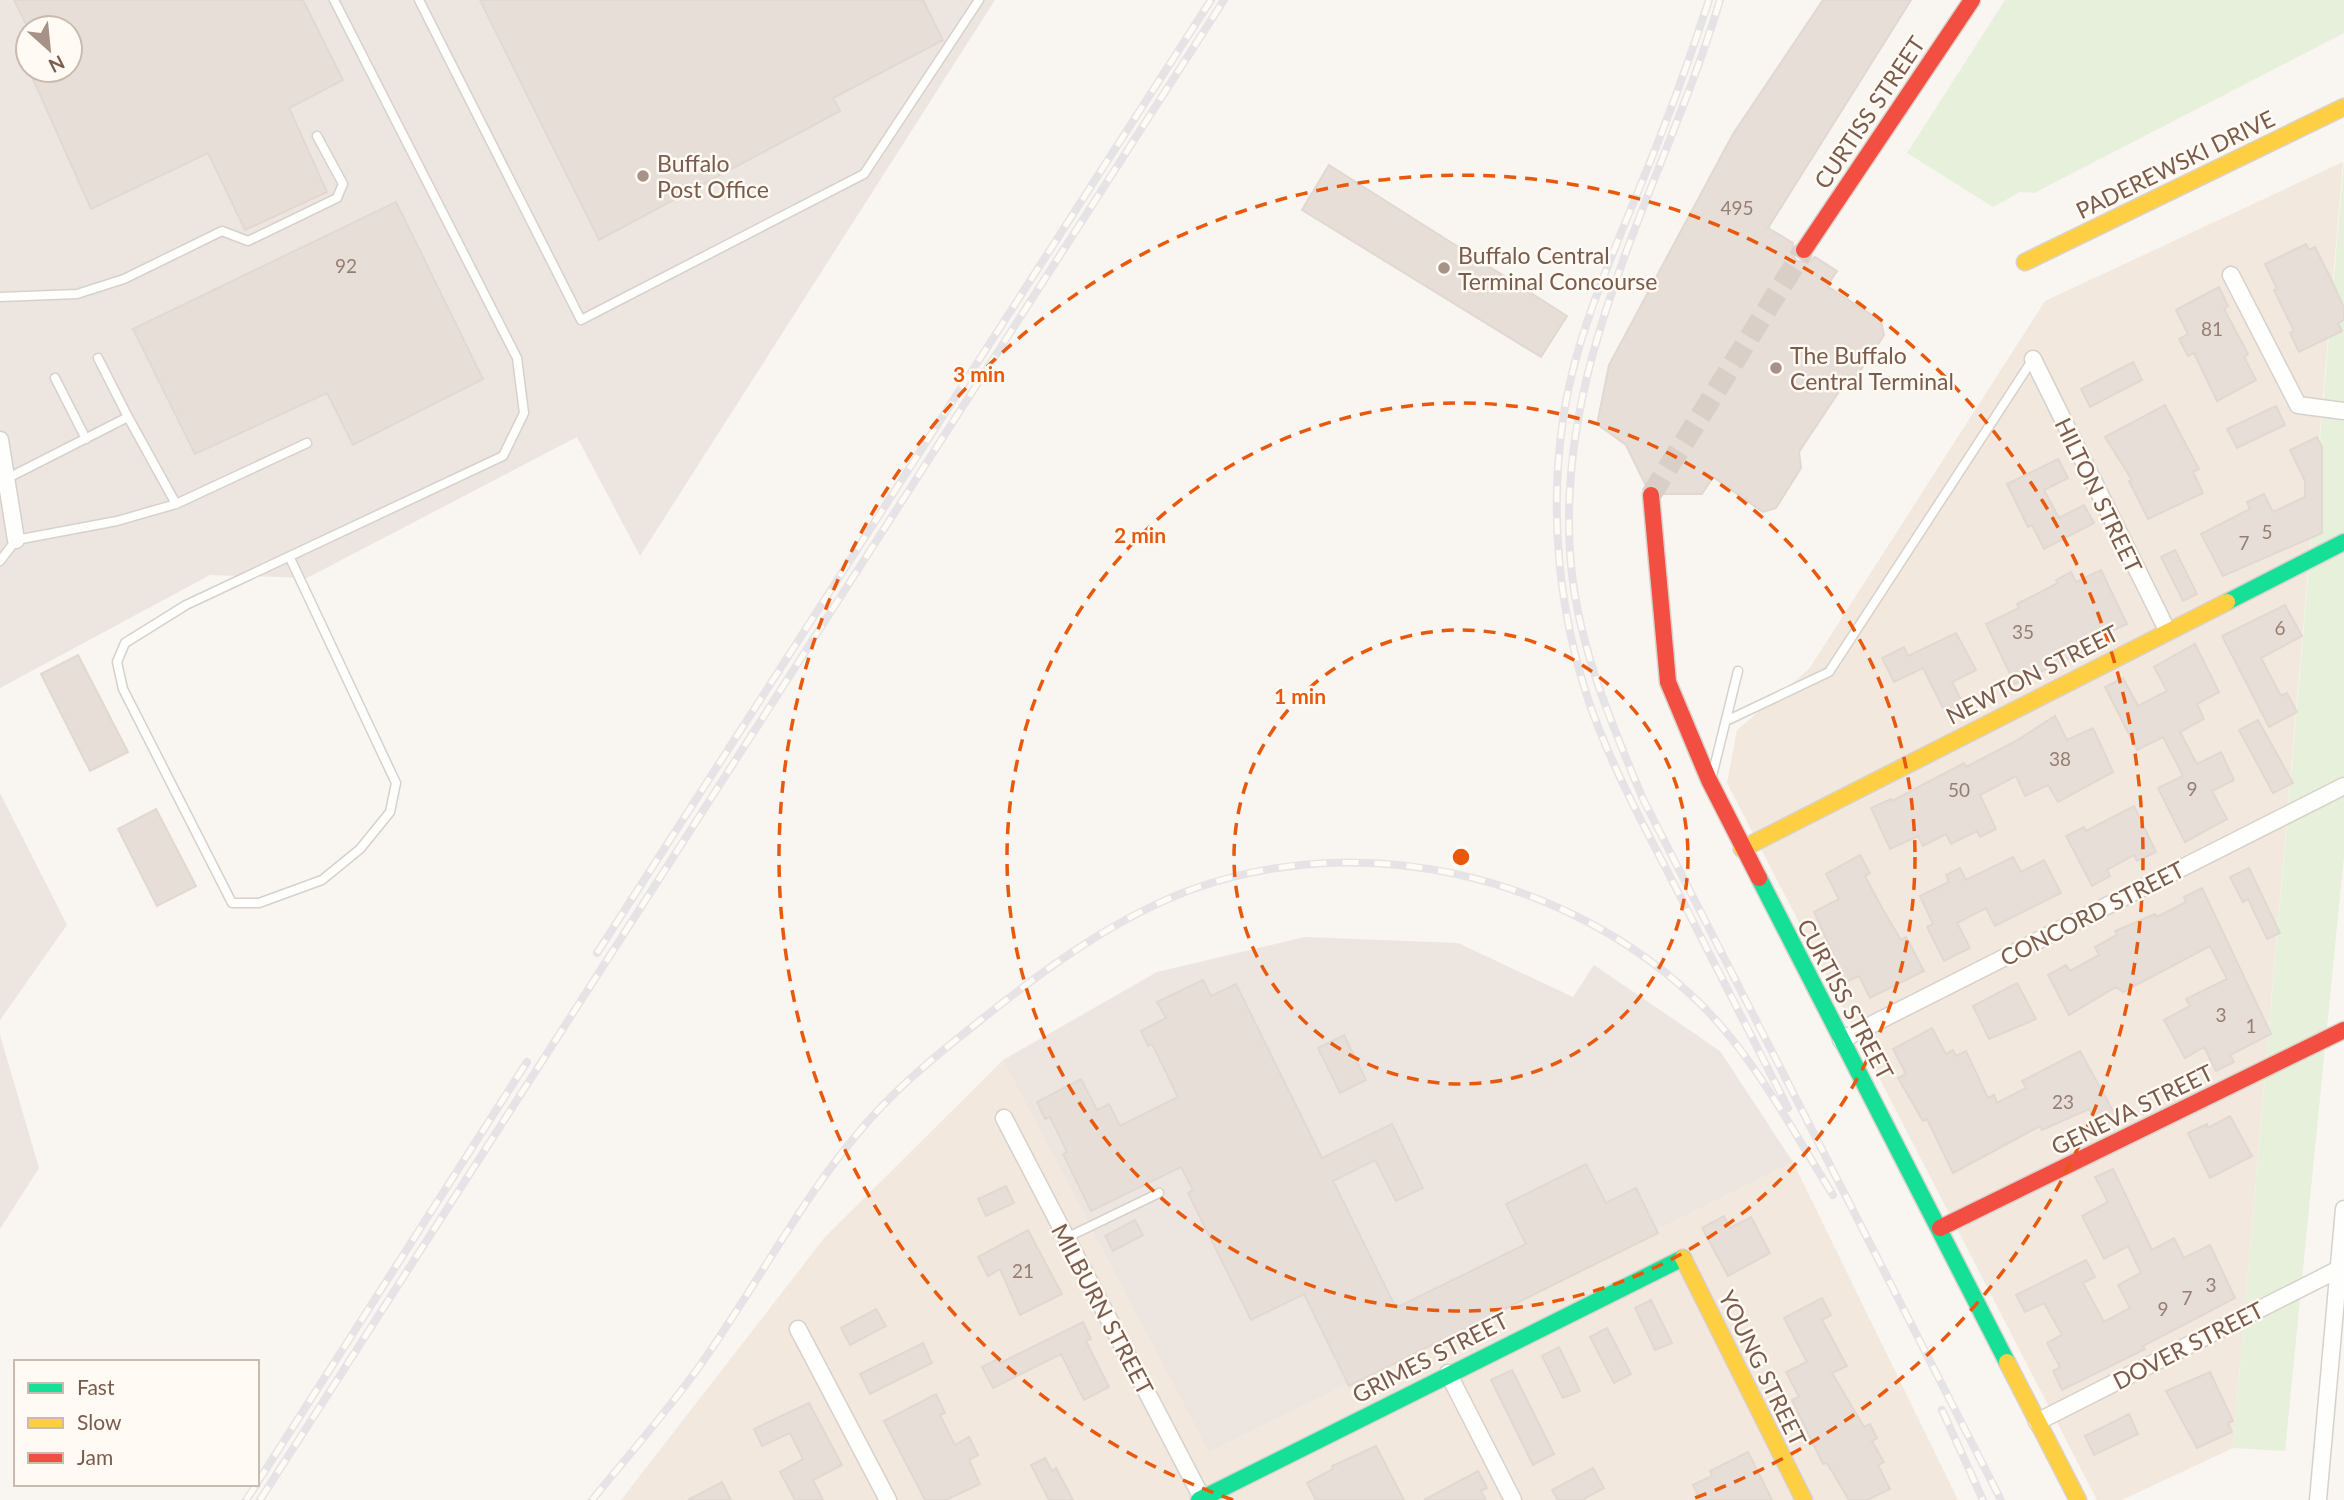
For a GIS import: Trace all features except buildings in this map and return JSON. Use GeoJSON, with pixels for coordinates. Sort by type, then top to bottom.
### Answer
{"type":"FeatureCollection","features":[{"type":"Feature","properties":{"kind":"street","name":"CURTISS STREET"},"geometry":{"type":"LineString","coordinates":[[1804,250],[1972,0]]}},
{"type":"Feature","properties":{"kind":"street","name":"PADEREWSKI DRIVE"},"geometry":{"type":"LineString","coordinates":[[2025,262],[2344,107]]}},
{"type":"Feature","properties":{"kind":"street"},"geometry":{"type":"LineString","coordinates":[[2231,275],[2298,405],[2344,411]]}},
{"type":"Feature","properties":{"kind":"street","name":"HILTON STREET"},"geometry":{"type":"LineString","coordinates":[[2033,359],[2167,631]]}},
{"type":"Feature","properties":{"kind":"street"},"geometry":{"type":"LineString","coordinates":[[0,440],[16,540]]}},
{"type":"Feature","properties":{"kind":"street","name":"CURTISS STREET"},"geometry":{"type":"LineString","coordinates":[[1651,495],[1668,682],[1742,849],[1940,1228],[2078,1500]]}},
{"type":"Feature","properties":{"kind":"street","name":"NEWTON STREET"},"geometry":{"type":"LineString","coordinates":[[1742,849],[2344,542]]}},
{"type":"Feature","properties":{"kind":"street","name":"CONCORD STREET"},"geometry":{"type":"LineString","coordinates":[[1841,1040],[2344,786]]}},
{"type":"Feature","properties":{"kind":"street","name":"GENEVA STREET"},"geometry":{"type":"LineString","coordinates":[[1940,1228],[2344,1030]]}},
{"type":"Feature","properties":{"kind":"street","name":"MILBURN STREET"},"geometry":{"type":"LineString","coordinates":[[1004,1118],[1201,1499]]}},
{"type":"Feature","properties":{"kind":"street"},"geometry":{"type":"LineString","coordinates":[[2318,1500],[2344,1209]]}},
{"type":"Feature","properties":{"kind":"street","name":"GRIMES STREET"},"geometry":{"type":"LineString","coordinates":[[1201,1499],[1683,1257]]}},
{"type":"Feature","properties":{"kind":"street","name":"YOUNG STREET"},"geometry":{"type":"LineString","coordinates":[[1683,1257],[1804,1500]]}},
{"type":"Feature","properties":{"kind":"street","name":"DOVER STREET"},"geometry":{"type":"LineString","coordinates":[[2037,1422],[2339,1269]]}},
{"type":"Feature","properties":{"kind":"street"},"geometry":{"type":"LineString","coordinates":[[798,1329],[888,1500]]}},
{"type":"Feature","properties":{"kind":"street"},"geometry":{"type":"LineString","coordinates":[[1448,1373],[1513,1500]]}},
{"type":"Feature","properties":{"kind":"lane"},"geometry":{"type":"LineString","coordinates":[[290,558],[396,783],[390,812],[360,849],[322,880],[259,903],[232,903],[123,690],[117,662],[125,643],[186,606],[503,456],[524,414],[517,358],[334,0]]}},
{"type":"Feature","properties":{"kind":"lane"},"geometry":{"type":"LineString","coordinates":[[419,0],[580,320],[864,174],[979,0]]}},
{"type":"Feature","properties":{"kind":"lane"},"geometry":{"type":"LineString","coordinates":[[0,297],[77,294],[124,279],[222,231],[248,241],[337,198],[343,184],[317,136]]}},
{"type":"Feature","properties":{"kind":"lane"},"geometry":{"type":"LineString","coordinates":[[98,358],[176,503]]}},
{"type":"Feature","properties":{"kind":"lane"},"geometry":{"type":"LineString","coordinates":[[1726,721],[1829,672],[2033,359]]}},
{"type":"Feature","properties":{"kind":"lane"},"geometry":{"type":"LineString","coordinates":[[55,377],[86,439]]}},
{"type":"Feature","properties":{"kind":"lane"},"geometry":{"type":"LineString","coordinates":[[6,480],[128,417]]}},
{"type":"Feature","properties":{"kind":"lane"},"geometry":{"type":"LineString","coordinates":[[0,561],[16,540],[117,521],[176,503],[307,443]]}},
{"type":"Feature","properties":{"kind":"lane"},"geometry":{"type":"LineString","coordinates":[[1711,782],[1738,671]]}},
{"type":"Feature","properties":{"kind":"lane"},"geometry":{"type":"LineString","coordinates":[[1066,1238],[1159,1193]]}},
{"type":"Feature","properties":{"kind":"shaded area"},"geometry":{"type":"Polygon","coordinates":[[[0,0],[995,0],[640,556],[577,437],[307,578],[210,575],[0,688],[0,0]]]}},
{"type":"Feature","properties":{"kind":"shaded area"},"geometry":{"type":"Polygon","coordinates":[[[2343,162],[2233,1448],[2122,1500],[2097,1500],[1727,783],[1737,730],[1809,669],[2045,301],[2343,162]]]}},
{"type":"Feature","properties":{"kind":"shaded area"},"geometry":{"type":"Polygon","coordinates":[[[0,793],[67,925],[0,1020],[0,793]]]}},
{"type":"Feature","properties":{"kind":"shaded area"},"geometry":{"type":"Polygon","coordinates":[[[1305,937],[1458,943],[1573,997],[1594,965],[1720,1051],[1793,1162],[1209,1453],[1003,1060],[1157,972],[1305,937]]]}},
{"type":"Feature","properties":{"kind":"shaded area"},"geometry":{"type":"Polygon","coordinates":[[[0,1035],[39,1168],[0,1229],[0,1035]]]}},
{"type":"Feature","properties":{"kind":"shaded area"},"geometry":{"type":"Polygon","coordinates":[[[1003,1060],[1209,1453],[1793,1162],[1958,1500],[621,1500],[825,1237],[1003,1060]]]}},
{"type":"Feature","properties":{"kind":"green space"},"geometry":{"type":"Polygon","coordinates":[[[2005,0],[2344,0],[2344,33],[2034,193],[2020,192],[1993,207],[1907,153],[2005,0]]]}},
{"type":"Feature","properties":{"kind":"green space"},"geometry":{"type":"Polygon","coordinates":[[[2344,161],[2344,856],[2285,1451],[2233,1448],[2344,161]]]}},
{"type":"Feature","properties":{"kind":"tunnel"},"geometry":{"type":"LineString","coordinates":[[1651,495],[1804,250]]}},
{"type":"Feature","properties":{"kind":"railway"},"geometry":{"type":"LineString","coordinates":[[597,953],[1211,0]]}},
{"type":"Feature","properties":{"kind":"railway"},"geometry":{"type":"LineString","coordinates":[[260,1500],[1224,0]]}},
{"type":"Feature","properties":{"kind":"railway"},"geometry":{"type":"LineString","coordinates":[[1709,0],[1667,119],[1594,303],[1575,361],[1559,456],[1557,527],[1570,633],[1589,702],[1608,752],[1788,1108]]}},
{"type":"Feature","properties":{"kind":"railway"},"geometry":{"type":"LineString","coordinates":[[1720,0],[1697,68],[1619,270],[1597,339],[1580,408],[1570,479],[1573,584],[1596,678],[1643,799],[2001,1500]]}},
{"type":"Feature","properties":{"kind":"railway"},"geometry":{"type":"LineString","coordinates":[[592,1500],[696,1371],[823,1178],[871,1118],[897,1091],[938,1054],[1006,1000],[1109,929],[1193,889],[1257,871],[1323,863],[1389,864],[1455,874],[1519,892],[1580,918],[1637,952],[1689,993],[1711,1015],[1767,1088],[1833,1195]]}},
{"type":"Feature","properties":{"kind":"railway"},"geometry":{"type":"LineString","coordinates":[[259,1480],[527,1062]]}},
{"type":"Feature","properties":{"kind":"railway"},"geometry":{"type":"LineString","coordinates":[[1942,1410],[1983,1500]]}},
{"type":"Feature","properties":{"kind":"railway"},"geometry":{"type":"LineString","coordinates":[[246,1500],[256,1486]]}},
{"type":"Feature","properties":{"kind":"traffic: fast"},"geometry":{"type":"LineString","coordinates":[[2227,602],[2344,542]]}},
{"type":"Feature","properties":{"kind":"traffic: fast"},"geometry":{"type":"LineString","coordinates":[[1759,878],[2007,1362]]}},
{"type":"Feature","properties":{"kind":"traffic: fast"},"geometry":{"type":"LineString","coordinates":[[1199,1500],[1683,1258]]}},
{"type":"Feature","properties":{"kind":"traffic: slow"},"geometry":{"type":"LineString","coordinates":[[2025,262],[2344,107]]}},
{"type":"Feature","properties":{"kind":"traffic: slow"},"geometry":{"type":"LineString","coordinates":[[1742,849],[2227,602]]}},
{"type":"Feature","properties":{"kind":"traffic: slow"},"geometry":{"type":"LineString","coordinates":[[1683,1258],[1804,1500]]}},
{"type":"Feature","properties":{"kind":"traffic: slow"},"geometry":{"type":"LineString","coordinates":[[2007,1362],[2078,1500]]}},
{"type":"Feature","properties":{"kind":"traffic: jam"},"geometry":{"type":"LineString","coordinates":[[1804,250],[1972,0]]}},
{"type":"Feature","properties":{"kind":"traffic: jam"},"geometry":{"type":"LineString","coordinates":[[1651,495],[1668,682],[1709,780],[1759,878]]}},
{"type":"Feature","properties":{"kind":"traffic: jam"},"geometry":{"type":"LineString","coordinates":[[1940,1228],[2344,1030]]}},
{"type":"Feature","properties":{"kind":"place","name":"Buffalo Post Office"},"geometry":{"type":"Point","coordinates":[643,176]}},
{"type":"Feature","properties":{"kind":"place","name":"Buffalo Central Terminal Concourse"},"geometry":{"type":"Point","coordinates":[1444,268]}},
{"type":"Feature","properties":{"kind":"place","name":"The Buffalo Central Terminal"},"geometry":{"type":"Point","coordinates":[1776,368]}}]}
